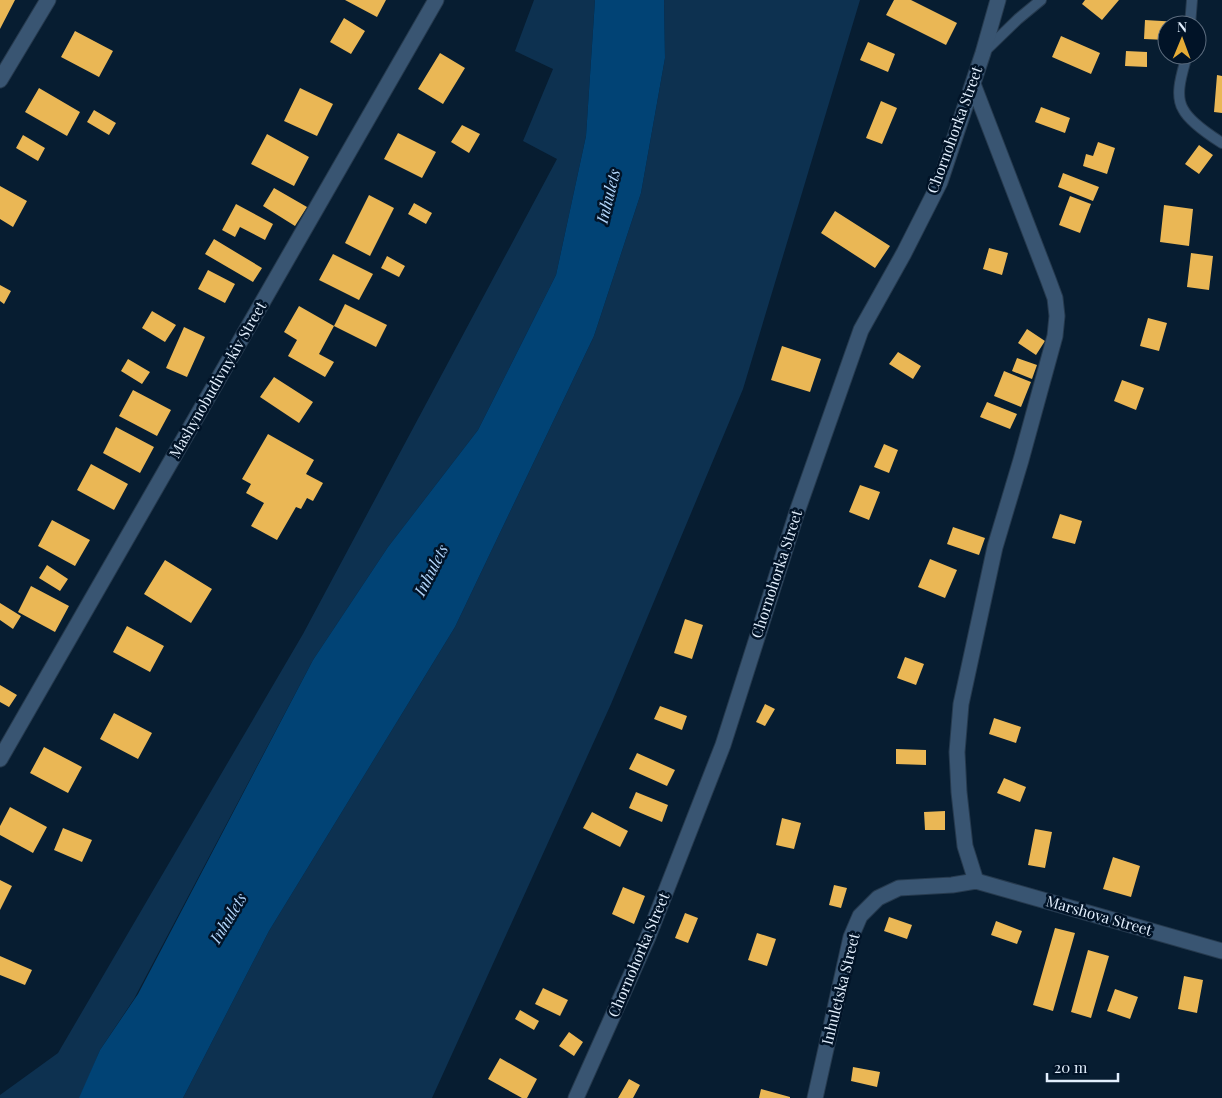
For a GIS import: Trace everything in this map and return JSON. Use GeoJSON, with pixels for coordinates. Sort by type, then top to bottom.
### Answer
{"type":"FeatureCollection","features":[{"type":"Feature","properties":{"kind":"street"},"geometry":{"type":"LineString","coordinates":[[0,80],[48,0]]}},
{"type":"Feature","properties":{"kind":"street","name":"Mashynobudivnykiv Street"},"geometry":{"type":"LineString","coordinates":[[0,759],[436,0]]}},
{"type":"Feature","properties":{"kind":"street","name":"Chornohorka Street"},"geometry":{"type":"LineString","coordinates":[[576,1098],[648,937],[723,745],[798,509],[861,330],[904,253],[940,182],[983,53],[998,0]]}},
{"type":"Feature","properties":{"kind":"street"},"geometry":{"type":"LineString","coordinates":[[973,84],[1048,279],[1057,316],[1055,336],[1048,364],[1022,460],[995,547],[961,704],[957,752],[959,792],[965,846],[976,881]]}},
{"type":"Feature","properties":{"kind":"street","name":"Marshova Street"},"geometry":{"type":"LineString","coordinates":[[976,881],[1222,951]]}},
{"type":"Feature","properties":{"kind":"street","name":"Inhuletska Street"},"geometry":{"type":"LineString","coordinates":[[815,1098],[844,963],[851,937],[860,916],[878,898],[899,888],[952,885],[976,881]]}},
{"type":"Feature","properties":{"kind":"lane"},"geometry":{"type":"LineString","coordinates":[[983,53],[1041,0]]}},
{"type":"Feature","properties":{"kind":"lane"},"geometry":{"type":"LineString","coordinates":[[1191,15],[1192,0]]}},
{"type":"Feature","properties":{"kind":"lane"},"geometry":{"type":"LineString","coordinates":[[1184,65],[1179,96],[1183,110],[1206,132],[1222,143]]}},
{"type":"Feature","properties":{"kind":"shaded area"},"geometry":{"type":"Polygon","coordinates":[[[534,0],[595,0],[586,136],[556,275],[478,430],[388,547],[313,660],[134,999],[100,1050],[80,1098],[0,1098],[0,1095],[58,1053],[303,634],[557,159],[523,141],[553,69],[515,51],[534,0]]]}},
{"type":"Feature","properties":{"kind":"shaded area"},"geometry":{"type":"Polygon","coordinates":[[[664,0],[860,0],[743,389],[611,704],[432,1098],[183,1098],[269,931],[455,627],[594,336],[641,193],[665,58],[664,0]]]}},
{"type":"Feature","properties":{"kind":"water","name":"Inhulets"},"geometry":{"type":"Polygon","coordinates":[[[595,0],[664,0],[665,58],[641,193],[594,336],[455,627],[269,931],[183,1098],[79,1098],[100,1050],[138,994],[313,660],[388,547],[478,430],[556,275],[586,136],[595,0]]]}},
{"type":"Feature","properties":{"kind":"building"},"geometry":{"type":"Polygon","coordinates":[[[0,0],[15,0],[0,29],[0,0]]]}},
{"type":"Feature","properties":{"kind":"building"},"geometry":{"type":"Polygon","coordinates":[[[345,0],[386,0],[377,17],[345,0]]]}},
{"type":"Feature","properties":{"kind":"building"},"geometry":{"type":"Polygon","coordinates":[[[894,0],[911,0],[957,23],[946,45],[886,15],[894,0]]]}},
{"type":"Feature","properties":{"kind":"building"},"geometry":{"type":"Polygon","coordinates":[[[1085,0],[1119,0],[1102,20],[1082,4],[1085,0]]]}},
{"type":"Feature","properties":{"kind":"building"},"geometry":{"type":"Polygon","coordinates":[[[344,18],[365,31],[351,54],[330,42],[344,18]]]}},
{"type":"Feature","properties":{"kind":"building"},"geometry":{"type":"Polygon","coordinates":[[[1145,20],[1157,21],[1157,40],[1144,39],[1145,20]]]}},
{"type":"Feature","properties":{"kind":"building"},"geometry":{"type":"Polygon","coordinates":[[[75,31],[113,51],[99,77],[61,57],[75,31]]]}},
{"type":"Feature","properties":{"kind":"building"},"geometry":{"type":"Polygon","coordinates":[[[1061,36],[1100,53],[1091,74],[1052,57],[1061,36]]]}},
{"type":"Feature","properties":{"kind":"building"},"geometry":{"type":"Polygon","coordinates":[[[868,42],[895,54],[888,72],[860,60],[868,42]]]}},
{"type":"Feature","properties":{"kind":"building"},"geometry":{"type":"Polygon","coordinates":[[[1126,51],[1147,52],[1147,67],[1125,66],[1126,51]]]}},
{"type":"Feature","properties":{"kind":"building"},"geometry":{"type":"Polygon","coordinates":[[[440,53],[465,68],[443,104],[418,89],[440,53]]]}},
{"type":"Feature","properties":{"kind":"building"},"geometry":{"type":"Polygon","coordinates":[[[1217,75],[1222,76],[1222,113],[1214,112],[1217,75]]]}},
{"type":"Feature","properties":{"kind":"building"},"geometry":{"type":"Polygon","coordinates":[[[39,88],[80,112],[67,136],[25,112],[39,88]]]}},
{"type":"Feature","properties":{"kind":"building"},"geometry":{"type":"Polygon","coordinates":[[[300,88],[333,104],[317,136],[284,121],[300,88]]]}},
{"type":"Feature","properties":{"kind":"building"},"geometry":{"type":"Polygon","coordinates":[[[881,101],[897,108],[882,144],[866,138],[881,101]]]}},
{"type":"Feature","properties":{"kind":"building"},"geometry":{"type":"Polygon","coordinates":[[[1041,107],[1070,118],[1065,133],[1035,122],[1041,107]]]}},
{"type":"Feature","properties":{"kind":"building"},"geometry":{"type":"Polygon","coordinates":[[[94,110],[116,123],[109,135],[87,122],[94,110]]]}},
{"type":"Feature","properties":{"kind":"building"},"geometry":{"type":"Polygon","coordinates":[[[462,125],[480,134],[469,153],[451,142],[462,125]]]}},
{"type":"Feature","properties":{"kind":"building"},"geometry":{"type":"Polygon","coordinates":[[[398,133],[436,152],[422,178],[384,159],[398,133]]]}},
{"type":"Feature","properties":{"kind":"building"},"geometry":{"type":"Polygon","coordinates":[[[267,134],[309,157],[294,186],[251,164],[267,134]]]}},
{"type":"Feature","properties":{"kind":"building"},"geometry":{"type":"Polygon","coordinates":[[[23,135],[45,148],[38,161],[16,148],[23,135]]]}},
{"type":"Feature","properties":{"kind":"building"},"geometry":{"type":"Polygon","coordinates":[[[1098,142],[1115,148],[1107,174],[1083,166],[1086,154],[1093,156],[1098,142]]]}},
{"type":"Feature","properties":{"kind":"building"},"geometry":{"type":"Polygon","coordinates":[[[1199,145],[1213,155],[1199,174],[1185,164],[1199,145]]]}},
{"type":"Feature","properties":{"kind":"building"},"geometry":{"type":"Polygon","coordinates":[[[1063,173],[1099,187],[1093,201],[1058,187],[1063,173]]]}},
{"type":"Feature","properties":{"kind":"building"},"geometry":{"type":"Polygon","coordinates":[[[0,186],[27,201],[13,227],[0,219],[0,186]]]}},
{"type":"Feature","properties":{"kind":"building"},"geometry":{"type":"Polygon","coordinates":[[[274,188],[307,207],[295,226],[263,206],[274,188]]]}},
{"type":"Feature","properties":{"kind":"building"},"geometry":{"type":"Polygon","coordinates":[[[369,195],[394,208],[370,256],[345,243],[369,195]]]}},
{"type":"Feature","properties":{"kind":"building"},"geometry":{"type":"Polygon","coordinates":[[[1070,196],[1091,204],[1080,233],[1059,225],[1070,196]]]}},
{"type":"Feature","properties":{"kind":"building"},"geometry":{"type":"Polygon","coordinates":[[[414,203],[432,213],[426,224],[408,214],[414,203]]]}},
{"type":"Feature","properties":{"kind":"building"},"geometry":{"type":"Polygon","coordinates":[[[236,204],[273,224],[265,240],[240,227],[235,237],[222,230],[236,204]]]}},
{"type":"Feature","properties":{"kind":"building"},"geometry":{"type":"Polygon","coordinates":[[[1164,205],[1193,209],[1189,246],[1160,242],[1164,205]]]}},
{"type":"Feature","properties":{"kind":"building"},"geometry":{"type":"Polygon","coordinates":[[[835,211],[890,246],[875,268],[821,233],[835,211]]]}},
{"type":"Feature","properties":{"kind":"building"},"geometry":{"type":"Polygon","coordinates":[[[214,239],[262,268],[253,282],[205,254],[214,239]]]}},
{"type":"Feature","properties":{"kind":"building"},"geometry":{"type":"Polygon","coordinates":[[[989,248],[1008,253],[1002,275],[983,269],[989,248]]]}},
{"type":"Feature","properties":{"kind":"building"},"geometry":{"type":"Polygon","coordinates":[[[1191,253],[1213,256],[1209,290],[1187,287],[1191,253]]]}},
{"type":"Feature","properties":{"kind":"building"},"geometry":{"type":"Polygon","coordinates":[[[333,254],[373,274],[359,300],[319,280],[333,254]]]}},
{"type":"Feature","properties":{"kind":"building"},"geometry":{"type":"Polygon","coordinates":[[[387,256],[405,266],[399,277],[381,268],[387,256]]]}},
{"type":"Feature","properties":{"kind":"building"},"geometry":{"type":"Polygon","coordinates":[[[208,270],[235,284],[225,303],[198,289],[208,270]]]}},
{"type":"Feature","properties":{"kind":"building"},"geometry":{"type":"Polygon","coordinates":[[[0,285],[11,291],[4,304],[0,301],[0,285]]]}},
{"type":"Feature","properties":{"kind":"building"},"geometry":{"type":"Polygon","coordinates":[[[345,304],[387,325],[376,347],[334,326],[345,304]]]}},
{"type":"Feature","properties":{"kind":"building"},"geometry":{"type":"Polygon","coordinates":[[[299,306],[334,326],[319,354],[334,362],[325,377],[288,356],[297,340],[284,332],[299,306]]]}},
{"type":"Feature","properties":{"kind":"building"},"geometry":{"type":"Polygon","coordinates":[[[152,311],[176,325],[165,342],[142,328],[152,311]]]}},
{"type":"Feature","properties":{"kind":"building"},"geometry":{"type":"Polygon","coordinates":[[[1148,318],[1167,323],[1159,351],[1140,346],[1148,318]]]}},
{"type":"Feature","properties":{"kind":"building"},"geometry":{"type":"Polygon","coordinates":[[[184,327],[205,337],[187,377],[166,368],[184,327]]]}},
{"type":"Feature","properties":{"kind":"building"},"geometry":{"type":"Polygon","coordinates":[[[1027,329],[1045,341],[1036,355],[1018,343],[1027,329]]]}},
{"type":"Feature","properties":{"kind":"building"},"geometry":{"type":"Polygon","coordinates":[[[782,346],[821,359],[810,392],[771,380],[782,346]]]}},
{"type":"Feature","properties":{"kind":"building"},"geometry":{"type":"Polygon","coordinates":[[[898,352],[921,366],[913,379],[889,364],[898,352]]]}},
{"type":"Feature","properties":{"kind":"building"},"geometry":{"type":"Polygon","coordinates":[[[1017,358],[1037,365],[1032,379],[1012,371],[1017,358]]]}},
{"type":"Feature","properties":{"kind":"building"},"geometry":{"type":"Polygon","coordinates":[[[128,359],[150,372],[142,384],[121,371],[128,359]]]}},
{"type":"Feature","properties":{"kind":"building"},"geometry":{"type":"Polygon","coordinates":[[[1004,371],[1031,382],[1021,407],[994,396],[1004,371]]]}},
{"type":"Feature","properties":{"kind":"building"},"geometry":{"type":"Polygon","coordinates":[[[274,377],[313,402],[299,423],[260,397],[274,377]]]}},
{"type":"Feature","properties":{"kind":"building"},"geometry":{"type":"Polygon","coordinates":[[[1122,380],[1144,388],[1136,410],[1114,401],[1122,380]]]}},
{"type":"Feature","properties":{"kind":"building"},"geometry":{"type":"Polygon","coordinates":[[[133,390],[171,410],[157,436],[119,416],[133,390]]]}},
{"type":"Feature","properties":{"kind":"building"},"geometry":{"type":"Polygon","coordinates":[[[987,402],[1017,414],[1010,429],[980,417],[987,402]]]}},
{"type":"Feature","properties":{"kind":"building"},"geometry":{"type":"Polygon","coordinates":[[[116,427],[154,447],[140,473],[103,453],[116,427]]]}},
{"type":"Feature","properties":{"kind":"building"},"geometry":{"type":"Polygon","coordinates":[[[268,434],[314,460],[306,474],[323,483],[313,501],[307,498],[301,509],[296,507],[277,540],[251,526],[264,503],[246,493],[251,484],[242,479],[268,434]]]}},
{"type":"Feature","properties":{"kind":"building"},"geometry":{"type":"Polygon","coordinates":[[[884,444],[898,450],[889,473],[874,467],[884,444]]]}},
{"type":"Feature","properties":{"kind":"building"},"geometry":{"type":"Polygon","coordinates":[[[91,464],[128,484],[114,510],[77,490],[91,464]]]}},
{"type":"Feature","properties":{"kind":"building"},"geometry":{"type":"Polygon","coordinates":[[[860,485],[880,492],[869,520],[849,512],[860,485]]]}},
{"type":"Feature","properties":{"kind":"building"},"geometry":{"type":"Polygon","coordinates":[[[1060,514],[1082,521],[1075,544],[1052,538],[1060,514]]]}},
{"type":"Feature","properties":{"kind":"building"},"geometry":{"type":"Polygon","coordinates":[[[52,520],[90,540],[75,566],[38,546],[52,520]]]}},
{"type":"Feature","properties":{"kind":"building"},"geometry":{"type":"Polygon","coordinates":[[[953,527],[985,538],[979,555],[947,544],[953,527]]]}},
{"type":"Feature","properties":{"kind":"building"},"geometry":{"type":"Polygon","coordinates":[[[930,559],[957,570],[945,598],[918,587],[930,559]]]}},
{"type":"Feature","properties":{"kind":"building"},"geometry":{"type":"Polygon","coordinates":[[[165,560],[212,589],[191,623],[144,594],[165,560]]]}},
{"type":"Feature","properties":{"kind":"building"},"geometry":{"type":"Polygon","coordinates":[[[47,565],[68,579],[60,591],[39,578],[47,565]]]}},
{"type":"Feature","properties":{"kind":"building"},"geometry":{"type":"Polygon","coordinates":[[[31,586],[69,606],[55,632],[18,612],[31,586]]]}},
{"type":"Feature","properties":{"kind":"building"},"geometry":{"type":"Polygon","coordinates":[[[0,603],[21,616],[13,629],[0,620],[0,603]]]}},
{"type":"Feature","properties":{"kind":"building"},"geometry":{"type":"Polygon","coordinates":[[[685,619],[703,625],[692,659],[674,653],[685,619]]]}},
{"type":"Feature","properties":{"kind":"building"},"geometry":{"type":"Polygon","coordinates":[[[127,626],[164,646],[150,672],[113,652],[127,626]]]}},
{"type":"Feature","properties":{"kind":"building"},"geometry":{"type":"Polygon","coordinates":[[[905,657],[924,664],[916,685],[897,678],[905,657]]]}},
{"type":"Feature","properties":{"kind":"building"},"geometry":{"type":"Polygon","coordinates":[[[0,685],[17,695],[9,707],[0,702],[0,685]]]}},
{"type":"Feature","properties":{"kind":"building"},"geometry":{"type":"Polygon","coordinates":[[[765,704],[775,709],[765,726],[756,722],[765,704]]]}},
{"type":"Feature","properties":{"kind":"building"},"geometry":{"type":"Polygon","coordinates":[[[660,706],[687,716],[682,730],[654,719],[660,706]]]}},
{"type":"Feature","properties":{"kind":"building"},"geometry":{"type":"Polygon","coordinates":[[[114,713],[152,733],[138,759],[100,739],[114,713]]]}},
{"type":"Feature","properties":{"kind":"building"},"geometry":{"type":"Polygon","coordinates":[[[994,718],[1021,727],[1016,743],[989,734],[994,718]]]}},
{"type":"Feature","properties":{"kind":"building"},"geometry":{"type":"Polygon","coordinates":[[[44,747],[82,767],[68,793],[30,773],[44,747]]]}},
{"type":"Feature","properties":{"kind":"building"},"geometry":{"type":"Polygon","coordinates":[[[896,749],[926,750],[926,765],[896,764],[896,749]]]}},
{"type":"Feature","properties":{"kind":"building"},"geometry":{"type":"Polygon","coordinates":[[[637,753],[675,770],[667,786],[629,769],[637,753]]]}},
{"type":"Feature","properties":{"kind":"building"},"geometry":{"type":"Polygon","coordinates":[[[1004,778],[1026,787],[1020,802],[997,793],[1004,778]]]}},
{"type":"Feature","properties":{"kind":"building"},"geometry":{"type":"Polygon","coordinates":[[[636,792],[668,805],[662,822],[629,808],[636,792]]]}},
{"type":"Feature","properties":{"kind":"building"},"geometry":{"type":"Polygon","coordinates":[[[10,807],[47,827],[33,853],[0,835],[0,826],[10,807]]]}},
{"type":"Feature","properties":{"kind":"building"},"geometry":{"type":"Polygon","coordinates":[[[945,811],[945,830],[925,830],[924,812],[945,811]]]}},
{"type":"Feature","properties":{"kind":"building"},"geometry":{"type":"Polygon","coordinates":[[[592,812],[628,831],[620,847],[583,828],[592,812]]]}},
{"type":"Feature","properties":{"kind":"building"},"geometry":{"type":"Polygon","coordinates":[[[782,818],[801,823],[794,849],[776,845],[782,818]]]}},
{"type":"Feature","properties":{"kind":"building"},"geometry":{"type":"Polygon","coordinates":[[[63,828],[92,840],[82,862],[54,850],[63,828]]]}},
{"type":"Feature","properties":{"kind":"building"},"geometry":{"type":"Polygon","coordinates":[[[1035,829],[1052,832],[1045,868],[1028,865],[1035,829]]]}},
{"type":"Feature","properties":{"kind":"building"},"geometry":{"type":"Polygon","coordinates":[[[1113,857],[1140,866],[1131,897],[1103,889],[1113,857]]]}},
{"type":"Feature","properties":{"kind":"building"},"geometry":{"type":"Polygon","coordinates":[[[0,880],[12,886],[0,910],[0,880]]]}},
{"type":"Feature","properties":{"kind":"building"},"geometry":{"type":"Polygon","coordinates":[[[834,885],[847,888],[841,908],[829,905],[834,885]]]}},
{"type":"Feature","properties":{"kind":"building"},"geometry":{"type":"Polygon","coordinates":[[[623,887],[645,896],[634,924],[612,914],[623,887]]]}},
{"type":"Feature","properties":{"kind":"building"},"geometry":{"type":"Polygon","coordinates":[[[685,913],[698,918],[688,943],[675,938],[685,913]]]}},
{"type":"Feature","properties":{"kind":"building"},"geometry":{"type":"Polygon","coordinates":[[[889,917],[912,925],[907,939],[884,931],[889,917]]]}},
{"type":"Feature","properties":{"kind":"building"},"geometry":{"type":"Polygon","coordinates":[[[996,921],[1022,931],[1017,944],[991,935],[996,921]]]}},
{"type":"Feature","properties":{"kind":"building"},"geometry":{"type":"Polygon","coordinates":[[[1055,928],[1075,933],[1053,1011],[1033,1005],[1055,928]]]}},
{"type":"Feature","properties":{"kind":"building"},"geometry":{"type":"Polygon","coordinates":[[[757,933],[776,939],[767,966],[748,960],[757,933]]]}},
{"type":"Feature","properties":{"kind":"building"},"geometry":{"type":"Polygon","coordinates":[[[1088,950],[1109,956],[1091,1018],[1071,1012],[1088,950]]]}},
{"type":"Feature","properties":{"kind":"building"},"geometry":{"type":"Polygon","coordinates":[[[0,956],[32,970],[25,985],[0,975],[0,956]]]}},
{"type":"Feature","properties":{"kind":"building"},"geometry":{"type":"Polygon","coordinates":[[[1184,976],[1203,980],[1197,1013],[1178,1009],[1184,976]]]}},
{"type":"Feature","properties":{"kind":"building"},"geometry":{"type":"Polygon","coordinates":[[[543,988],[568,1000],[560,1016],[535,1004],[543,988]]]}},
{"type":"Feature","properties":{"kind":"building"},"geometry":{"type":"Polygon","coordinates":[[[1115,989],[1138,997],[1130,1019],[1107,1011],[1115,989]]]}},
{"type":"Feature","properties":{"kind":"building"},"geometry":{"type":"Polygon","coordinates":[[[520,1010],[539,1021],[534,1030],[515,1019],[520,1010]]]}},
{"type":"Feature","properties":{"kind":"building"},"geometry":{"type":"Polygon","coordinates":[[[569,1032],[583,1042],[574,1056],[559,1046],[569,1032]]]}},
{"type":"Feature","properties":{"kind":"building"},"geometry":{"type":"Polygon","coordinates":[[[500,1058],[537,1079],[527,1098],[522,1098],[488,1079],[500,1058]]]}},
{"type":"Feature","properties":{"kind":"building"},"geometry":{"type":"Polygon","coordinates":[[[853,1067],[880,1072],[877,1087],[851,1081],[853,1067]]]}},
{"type":"Feature","properties":{"kind":"building"},"geometry":{"type":"Polygon","coordinates":[[[629,1079],[640,1085],[633,1098],[618,1098],[629,1079]]]}},
{"type":"Feature","properties":{"kind":"building"},"geometry":{"type":"Polygon","coordinates":[[[761,1089],[790,1097],[790,1098],[759,1098],[761,1089]]]}}]}
